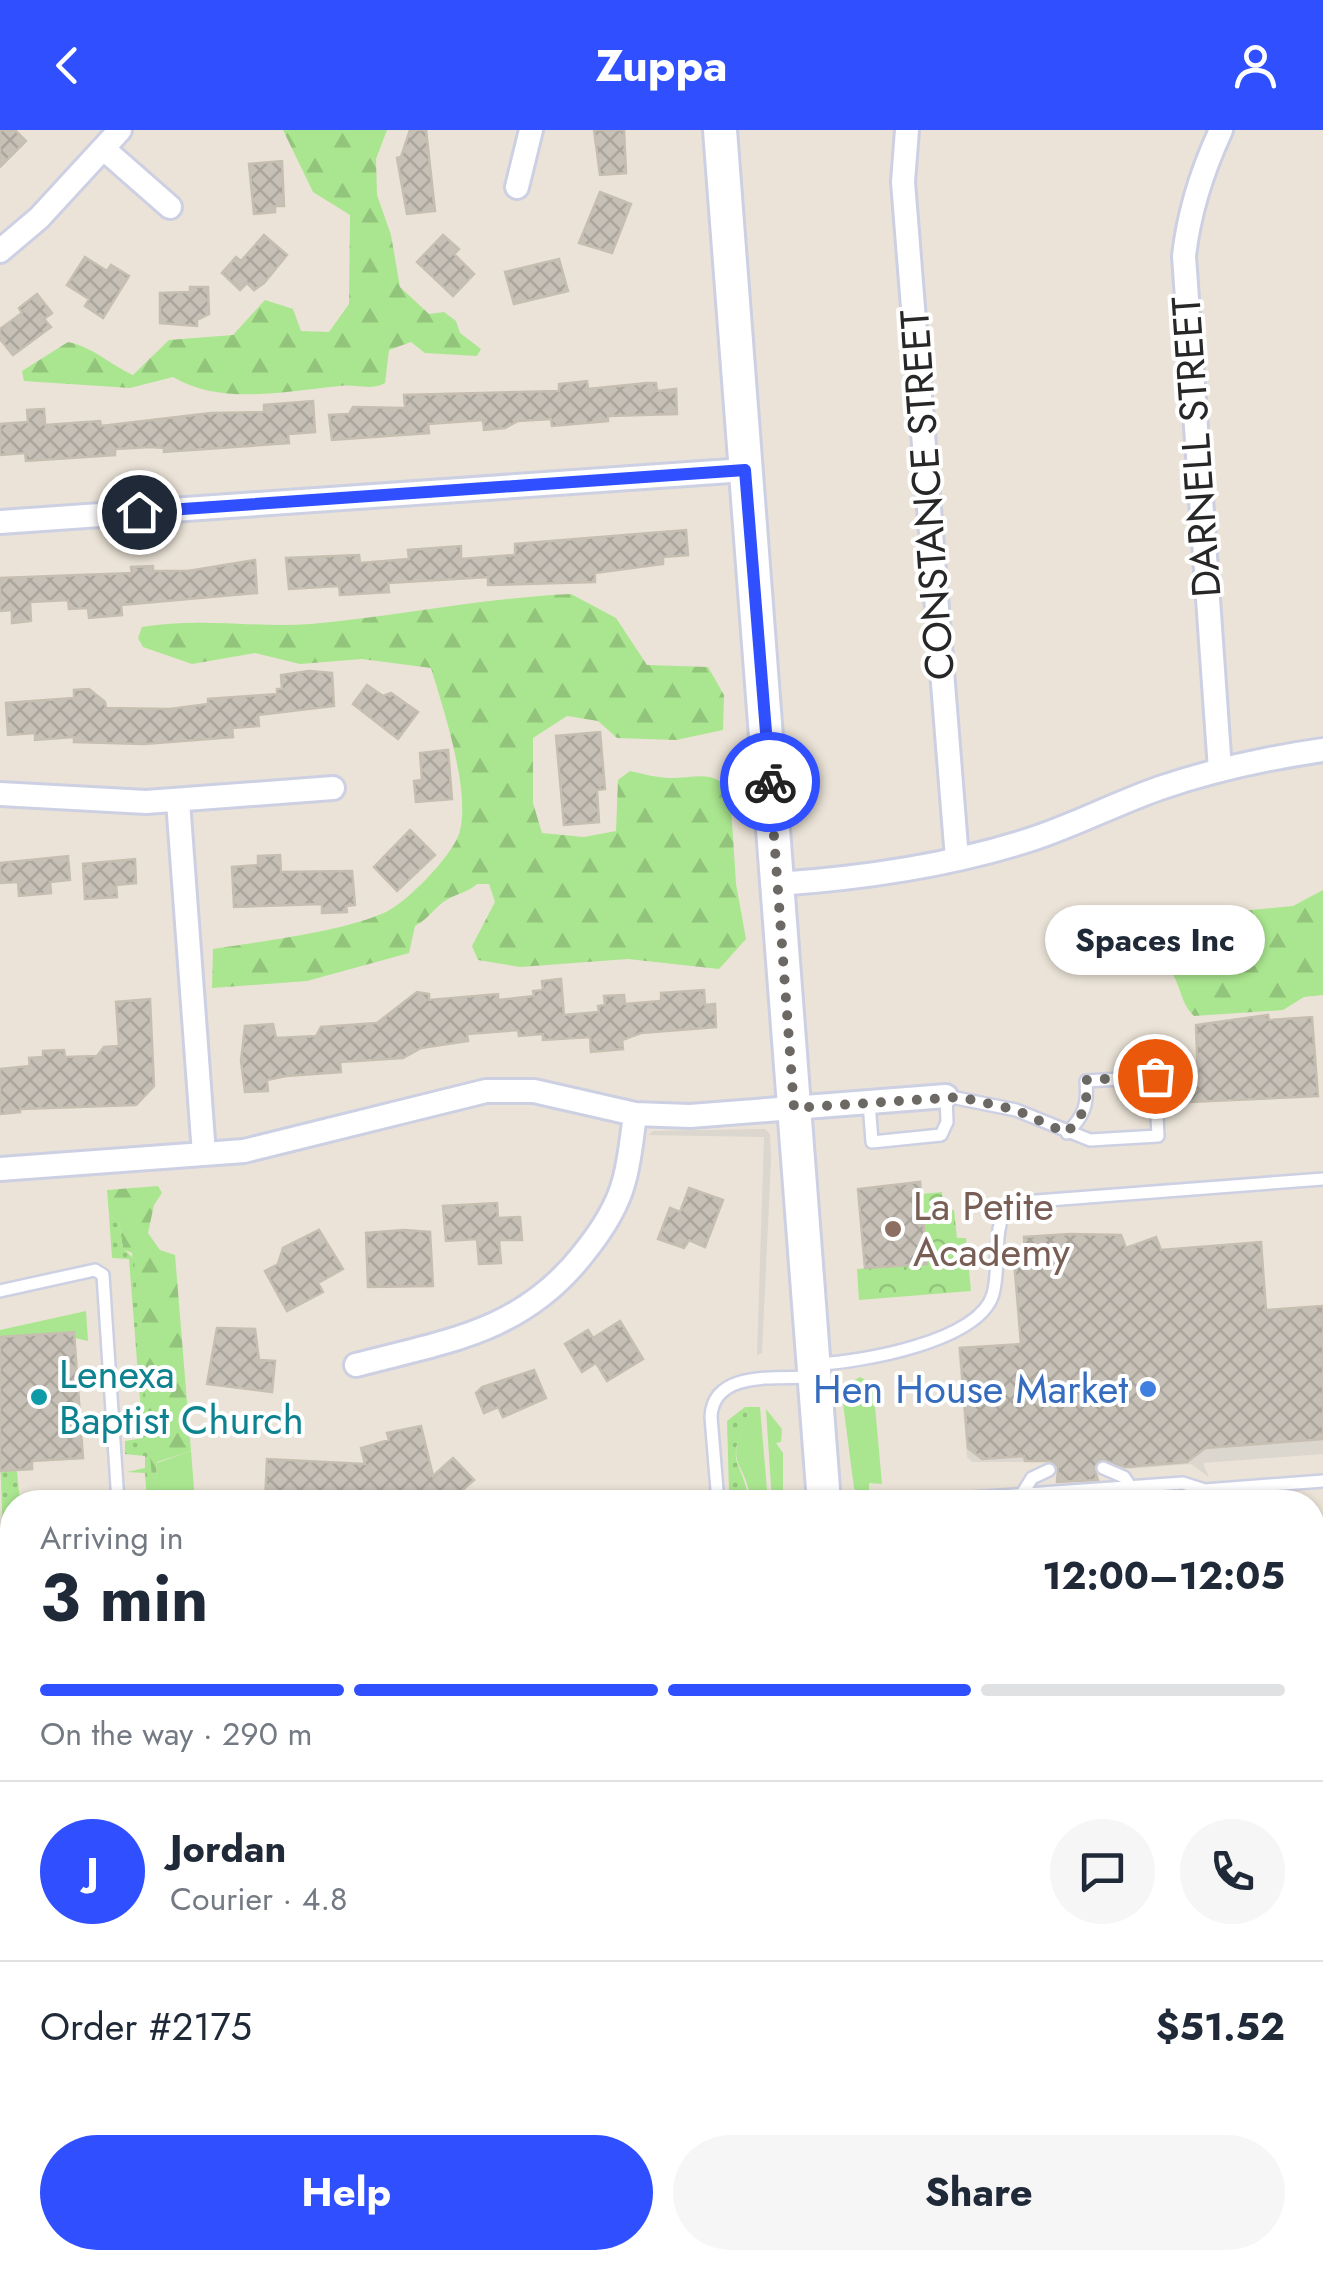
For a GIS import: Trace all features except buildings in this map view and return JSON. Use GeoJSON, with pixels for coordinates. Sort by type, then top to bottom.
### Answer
{"type":"FeatureCollection","features":[{"type":"Feature","properties":{"kind":"main road"},"geometry":{"type":"LineString","coordinates":[[720,130],[823,1490]]}},
{"type":"Feature","properties":{"kind":"street"},"geometry":{"type":"LineString","coordinates":[[0,251],[120,130]]}},
{"type":"Feature","properties":{"kind":"street"},"geometry":{"type":"LineString","coordinates":[[516,186],[531,130]]}},
{"type":"Feature","properties":{"kind":"street","name":"CONSTANCE STREET"},"geometry":{"type":"LineString","coordinates":[[907,130],[905,202],[957,859]]}},
{"type":"Feature","properties":{"kind":"street","name":"DARNELL STREET"},"geometry":{"type":"LineString","coordinates":[[1220,770],[1184,256],[1203,169],[1221,130]]}},
{"type":"Feature","properties":{"kind":"street"},"geometry":{"type":"LineString","coordinates":[[104,150],[170,206]]}},
{"type":"Feature","properties":{"kind":"street"},"geometry":{"type":"LineString","coordinates":[[0,522],[745,470]]}},
{"type":"Feature","properties":{"kind":"street"},"geometry":{"type":"LineString","coordinates":[[777,884],[877,876],[957,859],[1032,839],[1160,788],[1220,770],[1323,750]]}},
{"type":"Feature","properties":{"kind":"street"},"geometry":{"type":"LineString","coordinates":[[0,794],[100,802],[178,801],[332,788]]}},
{"type":"Feature","properties":{"kind":"street"},"geometry":{"type":"LineString","coordinates":[[178,801],[204,1154]]}},
{"type":"Feature","properties":{"kind":"street"},"geometry":{"type":"LineString","coordinates":[[0,1169],[271,1147],[486,1091],[534,1091],[635,1114],[690,1116],[946,1096]]}},
{"type":"Feature","properties":{"kind":"street"},"geometry":{"type":"LineString","coordinates":[[356,1364],[495,1327],[547,1294],[584,1254],[612,1210],[624,1182],[635,1114]]}},
{"type":"Feature","properties":{"kind":"lane"},"geometry":{"type":"LineString","coordinates":[[868,1102],[872,1142],[941,1136],[947,1122],[946,1096],[1016,1110],[1066,1133],[1090,1140],[1158,1136],[1155,1076],[1086,1080],[1088,1103],[1082,1118],[1066,1133]]}},
{"type":"Feature","properties":{"kind":"lane"},"geometry":{"type":"LineString","coordinates":[[717,1490],[711,1418],[712,1404],[721,1389],[741,1382],[868,1361],[943,1335],[985,1311],[993,1294],[1001,1215],[1010,1203],[1323,1179]]}},
{"type":"Feature","properties":{"kind":"lane"},"geometry":{"type":"LineString","coordinates":[[0,1292],[95,1270],[103,1274],[117,1490]]}},
{"type":"Feature","properties":{"kind":"lane"},"geometry":{"type":"LineString","coordinates":[[1103,1468],[1124,1477],[1130,1486]]}},
{"type":"Feature","properties":{"kind":"lane"},"geometry":{"type":"LineString","coordinates":[[1023,1490],[1032,1478],[1049,1470]]}},
{"type":"Feature","properties":{"kind":"lane"},"geometry":{"type":"LineString","coordinates":[[1089,1490],[1183,1482],[1205,1490],[1323,1481]]}},
{"type":"Feature","properties":{"kind":"green space"},"geometry":{"type":"Polygon","coordinates":[[[283,130],[387,130],[376,159],[377,195],[391,235],[400,287],[429,314],[444,312],[456,321],[460,333],[481,349],[477,356],[425,353],[411,342],[389,350],[385,383],[380,385],[277,393],[212,391],[173,377],[130,388],[24,381],[22,371],[68,342],[85,347],[133,375],[169,340],[233,335],[265,300],[293,309],[301,331],[329,332],[349,304],[350,215],[313,192],[283,130]]]}},
{"type":"Feature","properties":{"kind":"green space"},"geometry":{"type":"Polygon","coordinates":[[[571,594],[616,618],[647,665],[708,667],[724,695],[723,730],[676,740],[617,738],[598,721],[567,716],[533,738],[533,803],[542,833],[584,837],[616,831],[618,780],[630,771],[666,778],[710,777],[724,784],[730,791],[736,884],[746,939],[719,969],[628,959],[520,967],[478,960],[472,946],[495,902],[489,884],[477,884],[443,902],[415,926],[409,953],[307,981],[212,988],[213,949],[348,925],[386,912],[406,898],[438,866],[459,834],[459,774],[431,668],[362,659],[300,664],[255,653],[192,664],[143,647],[138,638],[142,627],[184,623],[311,624],[571,594]]]}},
{"type":"Feature","properties":{"kind":"green space"},"geometry":{"type":"Polygon","coordinates":[[[1323,890],[1323,995],[1304,997],[1283,1010],[1194,1016],[1164,964],[1117,975],[1101,964],[1110,942],[1231,912],[1293,906],[1323,890]]]}},
{"type":"Feature","properties":{"kind":"green space"},"geometry":{"type":"Polygon","coordinates":[[[158,1186],[162,1193],[154,1205],[148,1233],[160,1250],[175,1255],[191,1451],[157,1462],[156,1477],[151,1479],[132,1253],[123,1249],[119,1222],[109,1215],[107,1190],[158,1186]]]}},
{"type":"Feature","properties":{"kind":"green space"},"geometry":{"type":"Polygon","coordinates":[[[942,1192],[943,1211],[954,1210],[957,1238],[966,1238],[971,1291],[859,1300],[857,1269],[926,1264],[921,1194],[942,1192]]]}},
{"type":"Feature","properties":{"kind":"green space"},"geometry":{"type":"Polygon","coordinates":[[[109,1215],[119,1222],[123,1248],[134,1259],[153,1490],[146,1490],[145,1473],[127,1472],[145,1468],[145,1456],[125,1454],[125,1441],[143,1438],[129,1259],[112,1258],[109,1215]]]}},
{"type":"Feature","properties":{"kind":"green space"},"geometry":{"type":"Polygon","coordinates":[[[86,1311],[88,1341],[75,1338],[73,1332],[0,1337],[0,1330],[86,1311]]]}},
{"type":"Feature","properties":{"kind":"green space"},"geometry":{"type":"Polygon","coordinates":[[[860,1377],[873,1384],[882,1484],[869,1483],[869,1490],[854,1488],[841,1388],[860,1377]]]}},
{"type":"Feature","properties":{"kind":"green space"},"geometry":{"type":"Polygon","coordinates":[[[745,1407],[760,1407],[767,1490],[748,1490],[736,1455],[748,1417],[745,1407]]]}},
{"type":"Feature","properties":{"kind":"green space"},"geometry":{"type":"Polygon","coordinates":[[[745,1407],[748,1417],[736,1454],[747,1490],[729,1490],[727,1421],[745,1407]]]}},
{"type":"Feature","properties":{"kind":"green space"},"geometry":{"type":"Polygon","coordinates":[[[766,1409],[782,1429],[781,1442],[776,1443],[783,1453],[783,1490],[771,1490],[766,1409]]]}},
{"type":"Feature","properties":{"kind":"green space"},"geometry":{"type":"Polygon","coordinates":[[[191,1451],[194,1490],[152,1490],[151,1479],[156,1477],[157,1463],[191,1451]]]}},
{"type":"Feature","properties":{"kind":"green space"},"geometry":{"type":"Polygon","coordinates":[[[0,1453],[17,1472],[19,1490],[1,1490],[0,1453]]]}},
{"type":"Feature","properties":{"kind":"shaded area"},"geometry":{"type":"Polygon","coordinates":[[[765,1129],[770,1134],[771,1160],[762,1353],[757,1355],[764,1137],[648,1135],[653,1131],[765,1129]]]}},
{"type":"Feature","properties":{"kind":"shaded area"},"geometry":{"type":"Polygon","coordinates":[[[968,1347],[975,1445],[1203,1450],[1204,1441],[1323,1431],[1323,1454],[1203,1463],[1209,1477],[1191,1464],[1128,1469],[1101,1452],[1037,1457],[1035,1462],[972,1462],[967,1457],[958,1348],[968,1347]]]}},
{"type":"Feature","properties":{"kind":"way so far"},"geometry":{"type":"LineString","coordinates":[[770,782],[794,1108],[960,1097],[1016,1110],[1066,1133],[1082,1118],[1088,1103],[1086,1080],[1155,1076]]}},
{"type":"Feature","properties":{"kind":"place","name":"Spaces Inc"},"geometry":{"type":"Point","coordinates":[1155,1076]}},
{"type":"Feature","properties":{"kind":"place","name":"La Petite Academy"},"geometry":{"type":"Point","coordinates":[893,1229]}},
{"type":"Feature","properties":{"kind":"place","name":"Hen House Market"},"geometry":{"type":"Point","coordinates":[1148,1389]}},
{"type":"Feature","properties":{"kind":"place","name":"Lenexa Baptist Church"},"geometry":{"type":"Point","coordinates":[39,1397]}},
{"type":"Feature","properties":{"kind":"route"},"geometry":{"type":"LineString","coordinates":[[139,512],[745,470],[770,782]]}}]}
